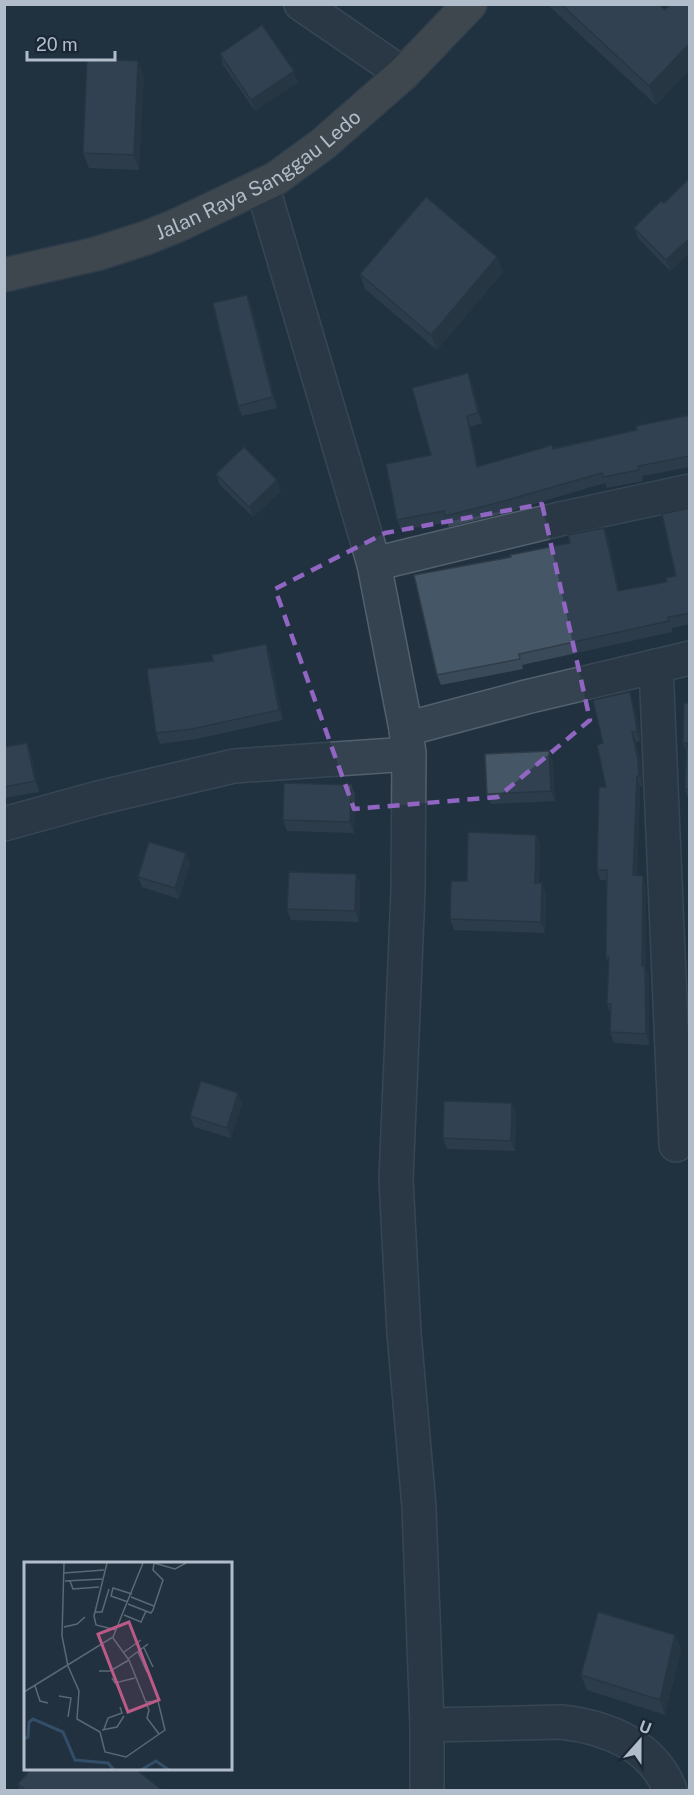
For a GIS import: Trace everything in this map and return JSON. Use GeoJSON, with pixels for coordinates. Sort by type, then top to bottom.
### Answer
{"type":"FeatureCollection","features":[{"type":"Feature","properties":{"kind":"highway","name":"Jalan Raya Sanggau Ledo"},"geometry":{"type":"LineString","coordinates":[[4,275],[87,256],[146,238],[275,178],[323,144],[403,74],[471,4]]}},
{"type":"Feature","properties":{"kind":"street"},"geometry":{"type":"LineString","coordinates":[[301,4],[403,74]]}},
{"type":"Feature","properties":{"kind":"street"},"geometry":{"type":"LineString","coordinates":[[262,185],[374,564],[408,742],[408,891],[396,1180],[404,1333],[419,1507],[427,1725],[427,1791]]}},
{"type":"Feature","properties":{"kind":"street"},"geometry":{"type":"LineString","coordinates":[[374,564],[560,519],[690,491]]}},
{"type":"Feature","properties":{"kind":"street"},"geometry":{"type":"LineString","coordinates":[[4,824],[98,798],[234,766],[408,742],[690,658]]}},
{"type":"Feature","properties":{"kind":"street"},"geometry":{"type":"LineString","coordinates":[[657,666],[676,1145]]}},
{"type":"Feature","properties":{"kind":"street"},"geometry":{"type":"LineString","coordinates":[[427,1725],[561,1722],[578,1724],[626,1740],[642,1751],[665,1777],[670,1791]]}},
{"type":"Feature","properties":{"kind":"highlighted area"},"geometry":{"type":"Polygon","coordinates":[[[542,504],[590,720],[498,797],[354,809],[275,589],[385,533],[542,504]]]}},
{"type":"Feature","properties":{"kind":"building"},"geometry":{"type":"Polygon","coordinates":[[[561,4],[658,4],[665,10],[670,4],[690,4],[690,43],[649,86],[561,4]]]}},
{"type":"Feature","properties":{"kind":"building"},"geometry":{"type":"Polygon","coordinates":[[[262,25],[294,71],[251,100],[220,54],[262,25]]]}},
{"type":"Feature","properties":{"kind":"building"},"geometry":{"type":"Polygon","coordinates":[[[87,59],[138,61],[134,155],[83,153],[87,59]]]}},
{"type":"Feature","properties":{"kind":"building"},"geometry":{"type":"Polygon","coordinates":[[[690,178],[690,238],[666,260],[634,228],[661,201],[664,203],[690,178]]]}},
{"type":"Feature","properties":{"kind":"building"},"geometry":{"type":"Polygon","coordinates":[[[426,197],[497,257],[431,335],[360,274],[426,197]]]}},
{"type":"Feature","properties":{"kind":"building"},"geometry":{"type":"Polygon","coordinates":[[[247,295],[273,397],[238,406],[213,303],[247,295]]]}},
{"type":"Feature","properties":{"kind":"building"},"geometry":{"type":"Polygon","coordinates":[[[468,373],[478,413],[467,416],[477,467],[552,445],[553,449],[637,430],[636,426],[690,415],[690,456],[638,466],[639,470],[603,477],[602,473],[445,516],[444,511],[397,520],[386,464],[431,455],[412,388],[468,373]]]}},
{"type":"Feature","properties":{"kind":"building"},"geometry":{"type":"Polygon","coordinates":[[[244,447],[277,480],[249,507],[216,474],[244,447]]]}},
{"type":"Feature","properties":{"kind":"building"},"geometry":{"type":"Polygon","coordinates":[[[690,508],[690,613],[668,617],[669,621],[519,654],[520,659],[437,675],[414,575],[511,557],[510,555],[570,543],[568,535],[604,528],[618,591],[667,582],[666,578],[676,576],[662,514],[690,508]]]}},
{"type":"Feature","properties":{"kind":"building"},"geometry":{"type":"Polygon","coordinates":[[[266,644],[279,710],[192,729],[156,733],[147,669],[213,661],[212,655],[266,644]]]}},
{"type":"Feature","properties":{"kind":"building"},"geometry":{"type":"Polygon","coordinates":[[[630,692],[637,731],[632,732],[639,776],[637,776],[633,875],[643,876],[642,966],[645,966],[646,1034],[610,1032],[611,1004],[607,1004],[609,957],[606,957],[607,870],[597,870],[599,787],[606,787],[597,745],[603,743],[593,700],[630,692]]]}},
{"type":"Feature","properties":{"kind":"building"},"geometry":{"type":"Polygon","coordinates":[[[684,703],[690,704],[690,789],[685,789],[687,743],[683,743],[684,703]]]}},
{"type":"Feature","properties":{"kind":"building"},"geometry":{"type":"Polygon","coordinates":[[[27,743],[35,781],[4,787],[4,747],[27,743]]]}},
{"type":"Feature","properties":{"kind":"building"},"geometry":{"type":"Polygon","coordinates":[[[549,751],[551,791],[487,794],[485,754],[549,751]]]}},
{"type":"Feature","properties":{"kind":"building"},"geometry":{"type":"Polygon","coordinates":[[[284,783],[351,785],[350,822],[283,820],[284,783]]]}},
{"type":"Feature","properties":{"kind":"building"},"geometry":{"type":"Polygon","coordinates":[[[690,800],[690,880],[688,880],[690,800]]]}},
{"type":"Feature","properties":{"kind":"building"},"geometry":{"type":"Polygon","coordinates":[[[468,832],[536,835],[535,883],[542,883],[541,922],[450,919],[451,881],[467,881],[468,832]]]}},
{"type":"Feature","properties":{"kind":"building"},"geometry":{"type":"Polygon","coordinates":[[[149,842],[186,853],[175,888],[138,877],[149,842]]]}},
{"type":"Feature","properties":{"kind":"building"},"geometry":{"type":"Polygon","coordinates":[[[289,872],[356,874],[355,911],[287,909],[289,872]]]}},
{"type":"Feature","properties":{"kind":"building"},"geometry":{"type":"Polygon","coordinates":[[[201,1081],[238,1093],[227,1128],[190,1116],[201,1081]]]}},
{"type":"Feature","properties":{"kind":"building"},"geometry":{"type":"Polygon","coordinates":[[[444,1101],[512,1103],[511,1141],[443,1138],[444,1101]]]}},
{"type":"Feature","properties":{"kind":"building"},"geometry":{"type":"Polygon","coordinates":[[[598,1612],[675,1635],[660,1700],[581,1675],[598,1612]]]}},
{"type":"Feature","properties":{"kind":"building"},"geometry":{"type":"Polygon","coordinates":[[[29,1771],[138,1771],[163,1791],[27,1791],[18,1784],[29,1771]]]}}]}
